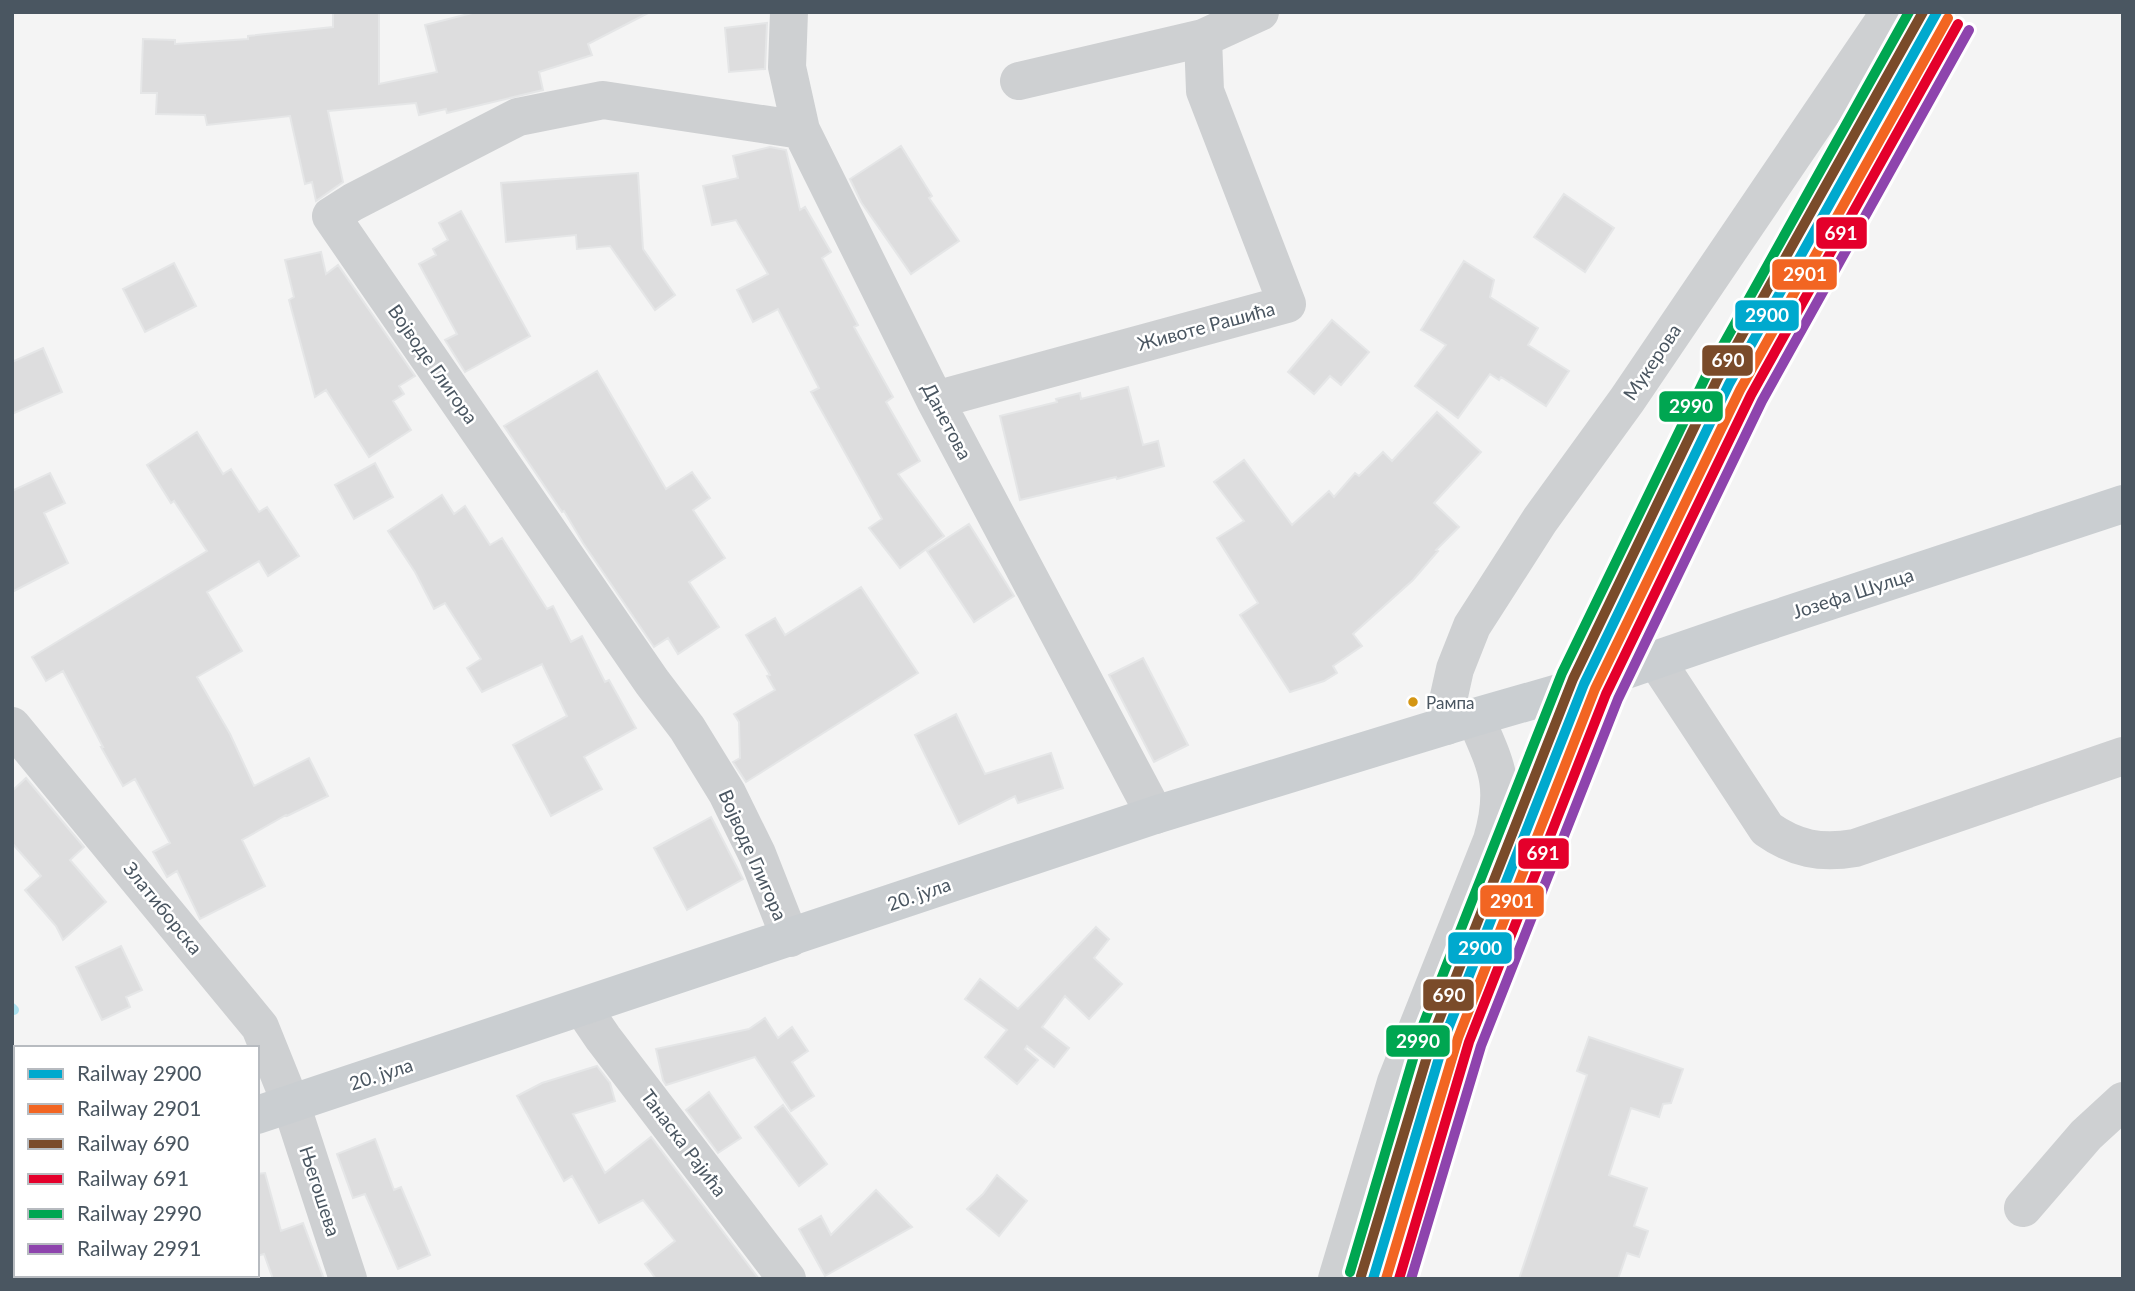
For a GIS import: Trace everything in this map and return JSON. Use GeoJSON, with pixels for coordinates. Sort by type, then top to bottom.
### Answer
{"type":"FeatureCollection","features":[{"type":"Feature","properties":{"kind":"main road","name":"Јозефа Шулца"},"geometry":{"type":"LineString","coordinates":[[1584,684],[2123,504]]}},
{"type":"Feature","properties":{"kind":"main road","name":"20. јула"},"geometry":{"type":"LineString","coordinates":[[274,1110],[1155,815],[1584,684]]}},
{"type":"Feature","properties":{"kind":"street","name":"Данетова"},"geometry":{"type":"LineString","coordinates":[[789,12],[787,67],[801,130],[935,400],[1155,815]]}},
{"type":"Feature","properties":{"kind":"street"},"geometry":{"type":"LineString","coordinates":[[1018,81],[1203,38],[1260,12]]}},
{"type":"Feature","properties":{"kind":"street","name":"Мукерова"},"geometry":{"type":"LineString","coordinates":[[1460,721],[1449,696],[1459,658],[1472,626],[1540,520],[1634,388],[1890,12]]}},
{"type":"Feature","properties":{"kind":"street","name":"Животе Рашића"},"geometry":{"type":"LineString","coordinates":[[935,400],[1287,303],[1205,91],[1203,38]]}},
{"type":"Feature","properties":{"kind":"street","name":"Војводе Глигора"},"geometry":{"type":"LineString","coordinates":[[790,937],[741,819],[702,751],[331,216],[518,117],[603,100],[801,130]]}},
{"type":"Feature","properties":{"kind":"street"},"geometry":{"type":"LineString","coordinates":[[1656,660],[1767,829],[1779,838],[1807,849],[1823,852],[1855,848],[2123,756]]}},
{"type":"Feature","properties":{"kind":"street"},"geometry":{"type":"LineString","coordinates":[[1337,1279],[1396,1082],[1499,818],[1501,801],[1494,762],[1460,721]]}},
{"type":"Feature","properties":{"kind":"street","name":"Златиборска"},"geometry":{"type":"LineString","coordinates":[[12,726],[260,1027],[274,1110]]}},
{"type":"Feature","properties":{"kind":"street","name":"Танаска Рајића"},"geometry":{"type":"LineString","coordinates":[[582,1007],[787,1279]]}},
{"type":"Feature","properties":{"kind":"street"},"geometry":{"type":"LineString","coordinates":[[2023,1208],[2087,1135],[2123,1101]]}},
{"type":"Feature","properties":{"kind":"street","name":"Његошева"},"geometry":{"type":"LineString","coordinates":[[274,1110],[348,1279]]}},
{"type":"Feature","properties":{"kind":"building"},"geometry":{"type":"Polygon","coordinates":[[[333,12],[379,12],[379,84],[437,72],[425,25],[476,12],[650,12],[588,44],[592,55],[539,72],[543,90],[447,113],[446,109],[419,115],[416,103],[328,111],[343,182],[316,201],[312,182],[305,184],[290,116],[207,125],[205,115],[156,114],[157,93],[141,93],[143,39],[175,40],[175,44],[248,39],[248,36],[333,27],[333,12]]]}},
{"type":"Feature","properties":{"kind":"building"},"geometry":{"type":"Polygon","coordinates":[[[767,23],[765,69],[729,72],[725,28],[767,23]]]}},
{"type":"Feature","properties":{"kind":"building"},"geometry":{"type":"Polygon","coordinates":[[[901,146],[932,196],[929,198],[959,241],[911,274],[861,202],[850,179],[901,146]]]}},
{"type":"Feature","properties":{"kind":"building"},"geometry":{"type":"Polygon","coordinates":[[[770,147],[786,150],[800,210],[805,207],[831,252],[822,258],[858,325],[854,327],[893,397],[886,402],[920,461],[898,474],[944,536],[900,568],[869,528],[882,519],[811,392],[819,388],[778,309],[753,322],[737,290],[768,274],[736,220],[712,225],[703,186],[738,178],[733,156],[770,147]]]}},
{"type":"Feature","properties":{"kind":"building"},"geometry":{"type":"Polygon","coordinates":[[[638,173],[643,249],[675,295],[655,310],[610,246],[577,249],[576,235],[506,242],[501,183],[638,173]]]}},
{"type":"Feature","properties":{"kind":"building"},"geometry":{"type":"Polygon","coordinates":[[[1564,194],[1614,228],[1585,272],[1534,237],[1564,194]]]}},
{"type":"Feature","properties":{"kind":"building"},"geometry":{"type":"Polygon","coordinates":[[[461,211],[530,336],[465,372],[445,340],[457,334],[419,264],[436,255],[433,249],[448,240],[439,223],[461,211]]]}},
{"type":"Feature","properties":{"kind":"building"},"geometry":{"type":"Polygon","coordinates":[[[321,252],[326,274],[338,265],[415,376],[399,386],[404,394],[393,401],[411,430],[369,457],[326,390],[315,397],[289,300],[294,297],[285,260],[321,252]]]}},
{"type":"Feature","properties":{"kind":"building"},"geometry":{"type":"Polygon","coordinates":[[[1464,261],[1494,280],[1490,297],[1538,328],[1528,345],[1569,371],[1546,406],[1501,377],[1499,380],[1490,374],[1458,418],[1415,386],[1446,345],[1421,330],[1464,261]]]}},
{"type":"Feature","properties":{"kind":"building"},"geometry":{"type":"Polygon","coordinates":[[[174,263],[196,306],[145,332],[123,289],[174,263]]]}},
{"type":"Feature","properties":{"kind":"building"},"geometry":{"type":"Polygon","coordinates":[[[1332,320],[1369,352],[1341,385],[1330,376],[1314,394],[1288,372],[1332,320]]]}},
{"type":"Feature","properties":{"kind":"building"},"geometry":{"type":"Polygon","coordinates":[[[43,348],[62,392],[12,414],[12,362],[43,348]]]}},
{"type":"Feature","properties":{"kind":"building"},"geometry":{"type":"Polygon","coordinates":[[[597,371],[666,489],[692,472],[710,498],[693,510],[725,558],[689,582],[719,627],[678,654],[668,638],[654,647],[504,426],[597,371]]]}},
{"type":"Feature","properties":{"kind":"building"},"geometry":{"type":"Polygon","coordinates":[[[1128,387],[1143,445],[1158,441],[1164,466],[1020,500],[1000,416],[1057,402],[1056,399],[1080,393],[1081,399],[1128,387]]]}},
{"type":"Feature","properties":{"kind":"building"},"geometry":{"type":"Polygon","coordinates":[[[1437,412],[1481,452],[1434,503],[1459,527],[1436,550],[1438,551],[1413,580],[1353,634],[1362,646],[1333,666],[1337,673],[1324,681],[1290,692],[1240,615],[1258,603],[1217,538],[1244,521],[1214,482],[1244,460],[1292,525],[1329,491],[1334,497],[1355,473],[1359,476],[1383,452],[1392,461],[1437,412]]]}},
{"type":"Feature","properties":{"kind":"building"},"geometry":{"type":"Polygon","coordinates":[[[197,432],[223,474],[231,469],[259,512],[267,507],[299,556],[268,576],[259,561],[207,592],[242,651],[197,677],[230,734],[254,786],[309,758],[328,796],[286,815],[242,840],[265,886],[200,919],[177,871],[167,877],[153,852],[170,843],[135,779],[123,786],[63,671],[46,681],[32,657],[207,551],[147,465],[197,432]]]}},
{"type":"Feature","properties":{"kind":"building"},"geometry":{"type":"Polygon","coordinates":[[[375,463],[393,497],[354,519],[335,485],[375,463]]]}},
{"type":"Feature","properties":{"kind":"building"},"geometry":{"type":"Polygon","coordinates":[[[50,473],[65,503],[44,513],[68,563],[12,592],[12,491],[50,473]]]}},
{"type":"Feature","properties":{"kind":"building"},"geometry":{"type":"Polygon","coordinates":[[[442,495],[454,514],[465,506],[490,545],[502,538],[547,609],[553,606],[571,642],[582,636],[605,682],[609,680],[636,728],[584,757],[602,789],[551,816],[513,745],[567,716],[542,664],[482,692],[467,668],[481,659],[445,603],[434,609],[415,572],[388,531],[442,495]]]}},
{"type":"Feature","properties":{"kind":"building"},"geometry":{"type":"Polygon","coordinates":[[[969,524],[1014,596],[974,622],[927,551],[969,524]]]}},
{"type":"Feature","properties":{"kind":"building"},"geometry":{"type":"Polygon","coordinates":[[[861,587],[918,673],[746,782],[733,762],[740,758],[739,722],[734,714],[775,690],[767,676],[770,675],[746,635],[775,618],[785,635],[861,587]]]}},
{"type":"Feature","properties":{"kind":"building"},"geometry":{"type":"Polygon","coordinates":[[[1143,658],[1188,745],[1154,762],[1109,675],[1143,658]]]}},
{"type":"Feature","properties":{"kind":"building"},"geometry":{"type":"Polygon","coordinates":[[[956,714],[985,774],[1051,753],[1063,788],[1018,803],[1015,796],[959,824],[915,735],[956,714]]]}},
{"type":"Feature","properties":{"kind":"building"},"geometry":{"type":"Polygon","coordinates":[[[26,778],[84,847],[70,860],[106,902],[63,940],[56,926],[25,890],[41,876],[12,843],[12,791],[26,778]]]}},
{"type":"Feature","properties":{"kind":"building"},"geometry":{"type":"Polygon","coordinates":[[[711,817],[743,879],[687,910],[654,848],[711,817]]]}},
{"type":"Feature","properties":{"kind":"building"},"geometry":{"type":"Polygon","coordinates":[[[1096,927],[1109,939],[1094,958],[1122,984],[1089,1019],[1065,996],[1042,1027],[1069,1048],[1054,1067],[1027,1046],[1025,1049],[1038,1060],[1017,1084],[985,1057],[1007,1030],[965,999],[980,979],[1018,1009],[1096,927]]]}},
{"type":"Feature","properties":{"kind":"building"},"geometry":{"type":"Polygon","coordinates":[[[121,946],[142,990],[126,997],[130,1007],[102,1020],[76,967],[121,946]]]}},
{"type":"Feature","properties":{"kind":"building"},"geometry":{"type":"Polygon","coordinates":[[[765,1018],[778,1038],[792,1027],[808,1051],[792,1062],[814,1096],[791,1111],[755,1057],[666,1085],[656,1049],[749,1029],[765,1018]]]}},
{"type":"Feature","properties":{"kind":"building"},"geometry":{"type":"Polygon","coordinates":[[[1589,1037],[1683,1069],[1671,1103],[1663,1104],[1659,1117],[1631,1108],[1609,1175],[1647,1188],[1634,1226],[1648,1231],[1639,1257],[1627,1253],[1618,1279],[1519,1279],[1587,1075],[1577,1071],[1589,1037]]]}},
{"type":"Feature","properties":{"kind":"building"},"geometry":{"type":"Polygon","coordinates":[[[597,1066],[610,1083],[615,1101],[573,1114],[605,1173],[651,1137],[759,1279],[656,1279],[645,1264],[675,1241],[643,1200],[599,1223],[572,1176],[564,1181],[517,1096],[542,1083],[597,1066]]]}},
{"type":"Feature","properties":{"kind":"building"},"geometry":{"type":"Polygon","coordinates":[[[709,1092],[741,1138],[718,1153],[686,1110],[709,1092]]]}},
{"type":"Feature","properties":{"kind":"building"},"geometry":{"type":"Polygon","coordinates":[[[783,1105],[827,1164],[799,1186],[755,1127],[783,1105]]]}},
{"type":"Feature","properties":{"kind":"building"},"geometry":{"type":"Polygon","coordinates":[[[375,1139],[394,1190],[401,1187],[430,1255],[398,1269],[365,1194],[353,1198],[337,1154],[375,1139]]]}},
{"type":"Feature","properties":{"kind":"building"},"geometry":{"type":"Polygon","coordinates":[[[265,1173],[281,1231],[303,1223],[324,1279],[273,1279],[264,1254],[259,1255],[259,1174],[265,1173]]]}},
{"type":"Feature","properties":{"kind":"building"},"geometry":{"type":"Polygon","coordinates":[[[997,1175],[1027,1201],[999,1236],[967,1209],[997,1175]]]}},
{"type":"Feature","properties":{"kind":"building"},"geometry":{"type":"Polygon","coordinates":[[[876,1190],[912,1227],[825,1276],[799,1229],[821,1216],[831,1235],[876,1190]]]}},
{"type":"Feature","properties":{"kind":"rail line","name":"2990"},"geometry":{"type":"LineString","coordinates":[[1350,1272],[1423,1025],[1562,673],[1708,372],[1909,12]]}},
{"type":"Feature","properties":{"kind":"rail line","name":"690"},"geometry":{"type":"LineString","coordinates":[[1361,1276],[1435,1030],[1573,679],[1718,378],[1923,12]]}},
{"type":"Feature","properties":{"kind":"rail line","name":"2900"},"geometry":{"type":"LineString","coordinates":[[1373,1279],[1446,1034],[1584,684],[1729,384],[1937,12]]}},
{"type":"Feature","properties":{"kind":"rail line","name":"2901"},"geometry":{"type":"LineString","coordinates":[[1386,1279],[1458,1038],[1595,689],[1740,390],[1948,18]]}},
{"type":"Feature","properties":{"kind":"rail line","name":"691"},"geometry":{"type":"LineString","coordinates":[[1399,1279],[1469,1042],[1606,694],[1751,395],[1958,24]]}},
{"type":"Feature","properties":{"kind":"rail line","name":"2991"},"geometry":{"type":"LineString","coordinates":[[1411,1279],[1481,1046],[1618,699],[1762,401],[1969,30]]}},
{"type":"Feature","properties":{"kind":"place","name":"Рампа"},"geometry":{"type":"Point","coordinates":[1413,702]}}]}
